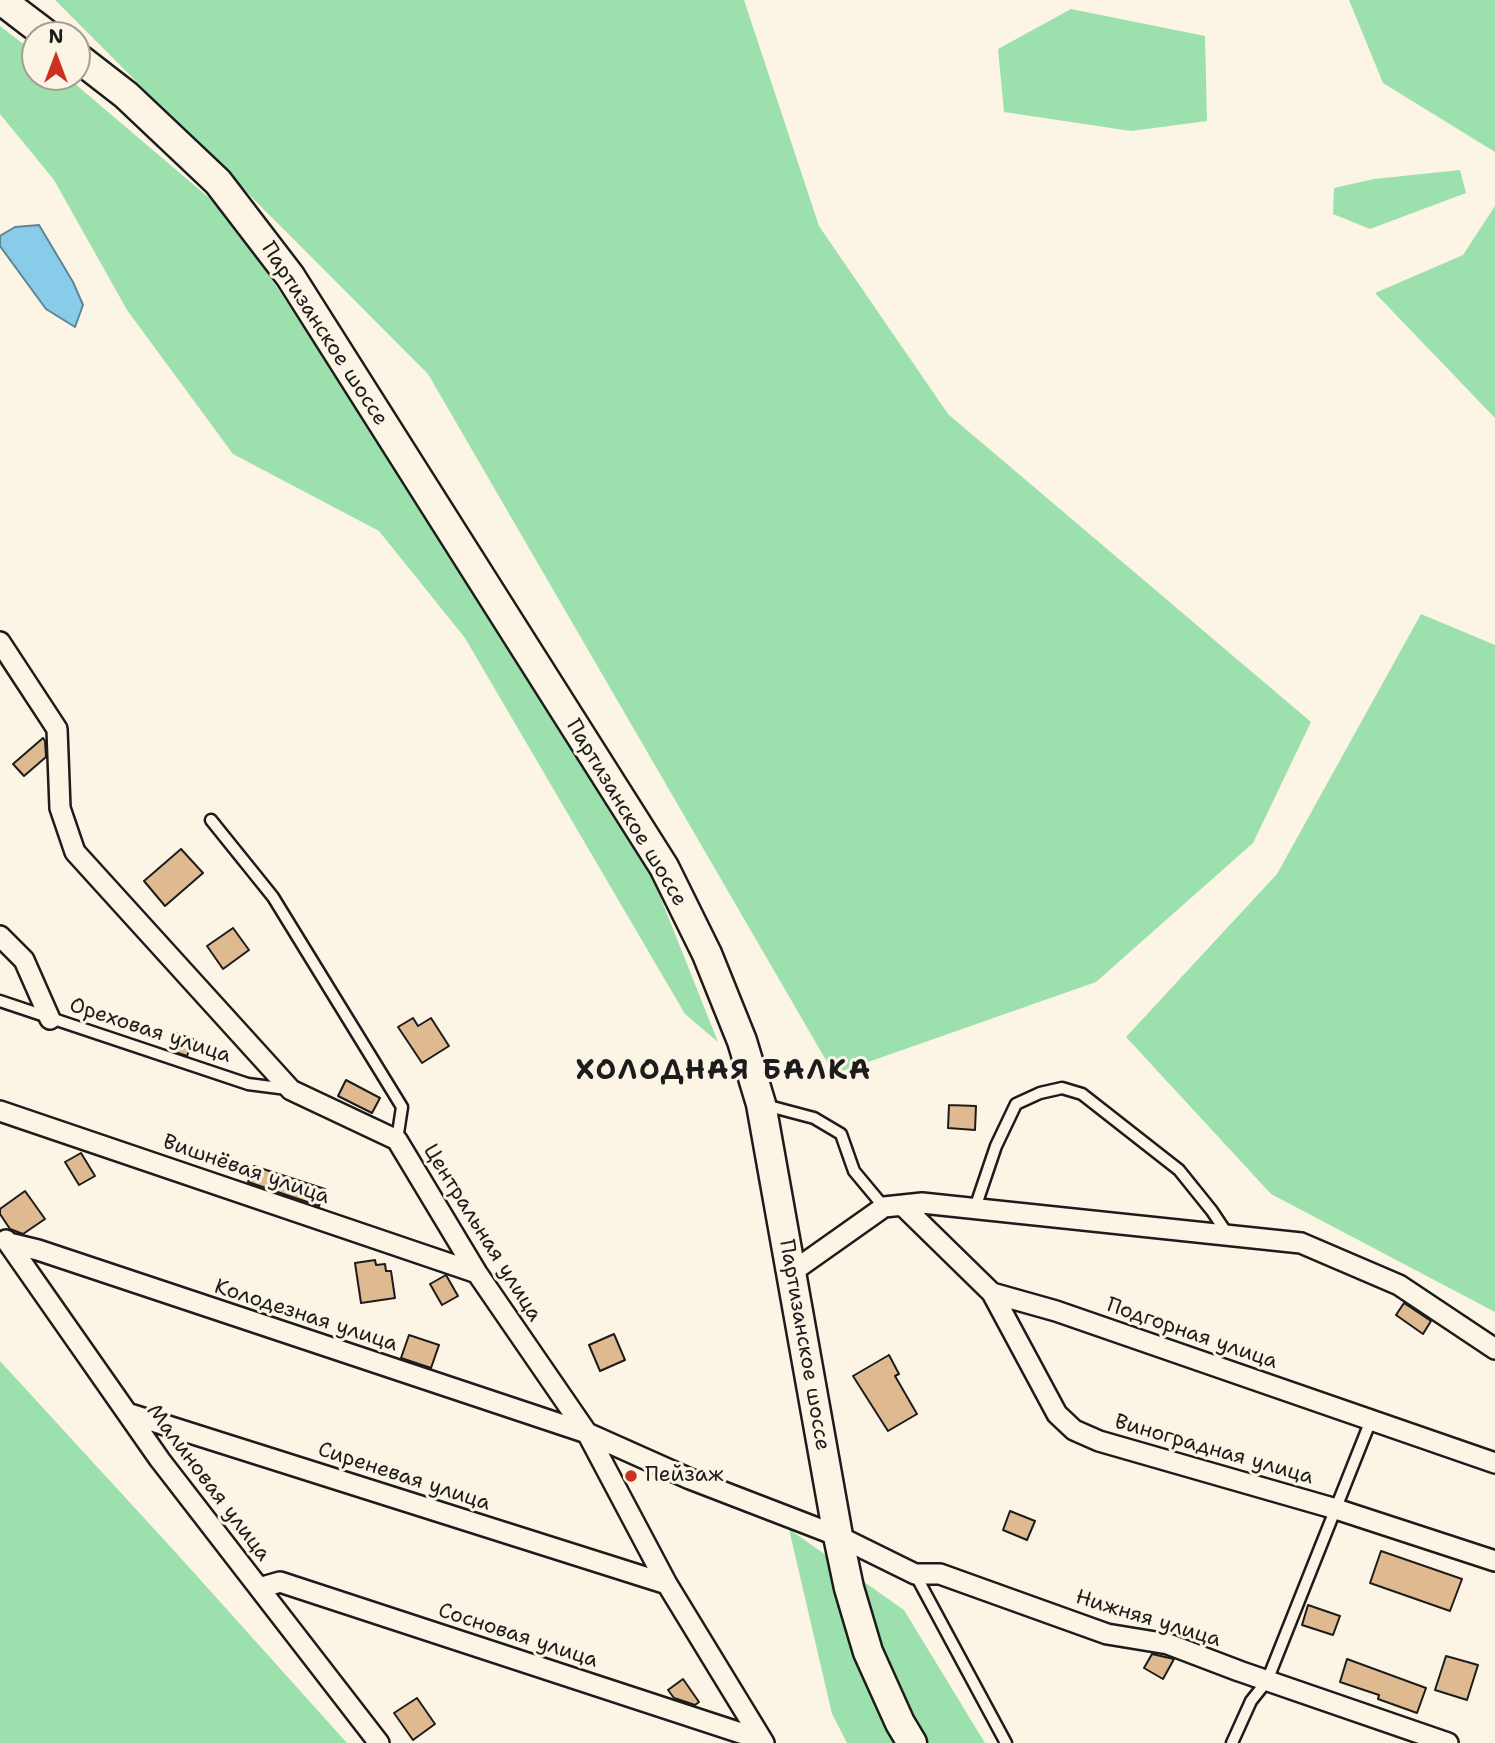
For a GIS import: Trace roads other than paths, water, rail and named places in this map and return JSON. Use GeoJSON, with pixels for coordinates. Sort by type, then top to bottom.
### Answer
{"type":"FeatureCollection","features":[{"type":"Feature","properties":{"kind":"main road"},"geometry":{"type":"LineString","coordinates":[[1,0],[29,21]]}},
{"type":"Feature","properties":{"kind":"main road","name":"Партизанское шоссе"},"geometry":{"type":"LineString","coordinates":[[91,68],[126,94],[218,182],[290,276],[664,867],[707,954],[742,1041],[761,1104],[838,1536],[868,1652],[912,1743]]}},
{"type":"Feature","properties":{"kind":"street","name":"Центральная улица"},"geometry":{"type":"LineString","coordinates":[[3,651],[57,729],[60,808],[75,852],[291,1090],[397,1140],[477,1273],[587,1433],[667,1584],[763,1741]]}},
{"type":"Feature","properties":{"kind":"street"},"geometry":{"type":"LineString","coordinates":[[0,936],[24,960],[50,1018]]}},
{"type":"Feature","properties":{"kind":"street","name":"Вишнёвая улица"},"geometry":{"type":"LineString","coordinates":[[0,1111],[477,1273]]}},
{"type":"Feature","properties":{"kind":"street"},"geometry":{"type":"LineString","coordinates":[[792,1272],[893,1206],[922,1203],[1301,1243],[1399,1285],[1495,1349]]}},
{"type":"Feature","properties":{"kind":"street","name":"Подгорная улица"},"geometry":{"type":"LineString","coordinates":[[893,1206],[992,1293],[1056,1311],[1495,1463]]}},
{"type":"Feature","properties":{"kind":"street","name":"Малиновая улица"},"geometry":{"type":"LineString","coordinates":[[4,1239],[160,1460],[379,1743]]}},
{"type":"Feature","properties":{"kind":"street","name":"Колодезная улица"},"geometry":{"type":"LineString","coordinates":[[4,1239],[587,1433],[690,1479],[838,1536]]}},
{"type":"Feature","properties":{"kind":"street","name":"Виноградная улица"},"geometry":{"type":"LineString","coordinates":[[992,1293],[1058,1414],[1074,1430],[1099,1441],[1336,1509],[1495,1560]]}},
{"type":"Feature","properties":{"kind":"street","name":"Сиреневая улица"},"geometry":{"type":"LineString","coordinates":[[127,1413],[667,1584]]}},
{"type":"Feature","properties":{"kind":"street","name":"Нижняя улица"},"geometry":{"type":"LineString","coordinates":[[838,1536],[915,1573],[940,1573],[1107,1634],[1168,1644],[1266,1681],[1448,1743]]}},
{"type":"Feature","properties":{"kind":"street","name":"Сосновая улица"},"geometry":{"type":"LineString","coordinates":[[259,1588],[280,1582],[763,1741]]}},
{"type":"Feature","properties":{"kind":"lane"},"geometry":{"type":"LineString","coordinates":[[211,820],[273,897],[402,1107],[397,1140]]}},
{"type":"Feature","properties":{"kind":"lane","name":"Ореховая улица"},"geometry":{"type":"LineString","coordinates":[[0,1001],[248,1084],[291,1090]]}},
{"type":"Feature","properties":{"kind":"lane"},"geometry":{"type":"LineString","coordinates":[[975,1208],[996,1146],[1016,1104],[1040,1093],[1062,1088],[1082,1094],[1179,1170],[1228,1236]]}},
{"type":"Feature","properties":{"kind":"lane"},"geometry":{"type":"LineString","coordinates":[[761,1104],[814,1118],[841,1134],[854,1171],[893,1206]]}},
{"type":"Feature","properties":{"kind":"lane"},"geometry":{"type":"LineString","coordinates":[[1232,1743],[1251,1701],[1266,1681],[1371,1420]]}},
{"type":"Feature","properties":{"kind":"lane"},"geometry":{"type":"LineString","coordinates":[[915,1573],[1006,1743]]}},
{"type":"Feature","properties":{"kind":"water"},"geometry":{"type":"Polygon","coordinates":[[[39,225],[73,282],[83,305],[75,327],[46,309],[0,246],[0,236],[15,227],[39,225]]]}},
{"type":"Feature","properties":{"kind":"place","name":"Пейзаж"},"geometry":{"type":"Point","coordinates":[631,1476]}},
{"type":"Feature","properties":{"kind":"district","name":"ХОЛОДНАЯ БАЛКА"},"geometry":{"type":"Point","coordinates":[724,1072]}}]}
